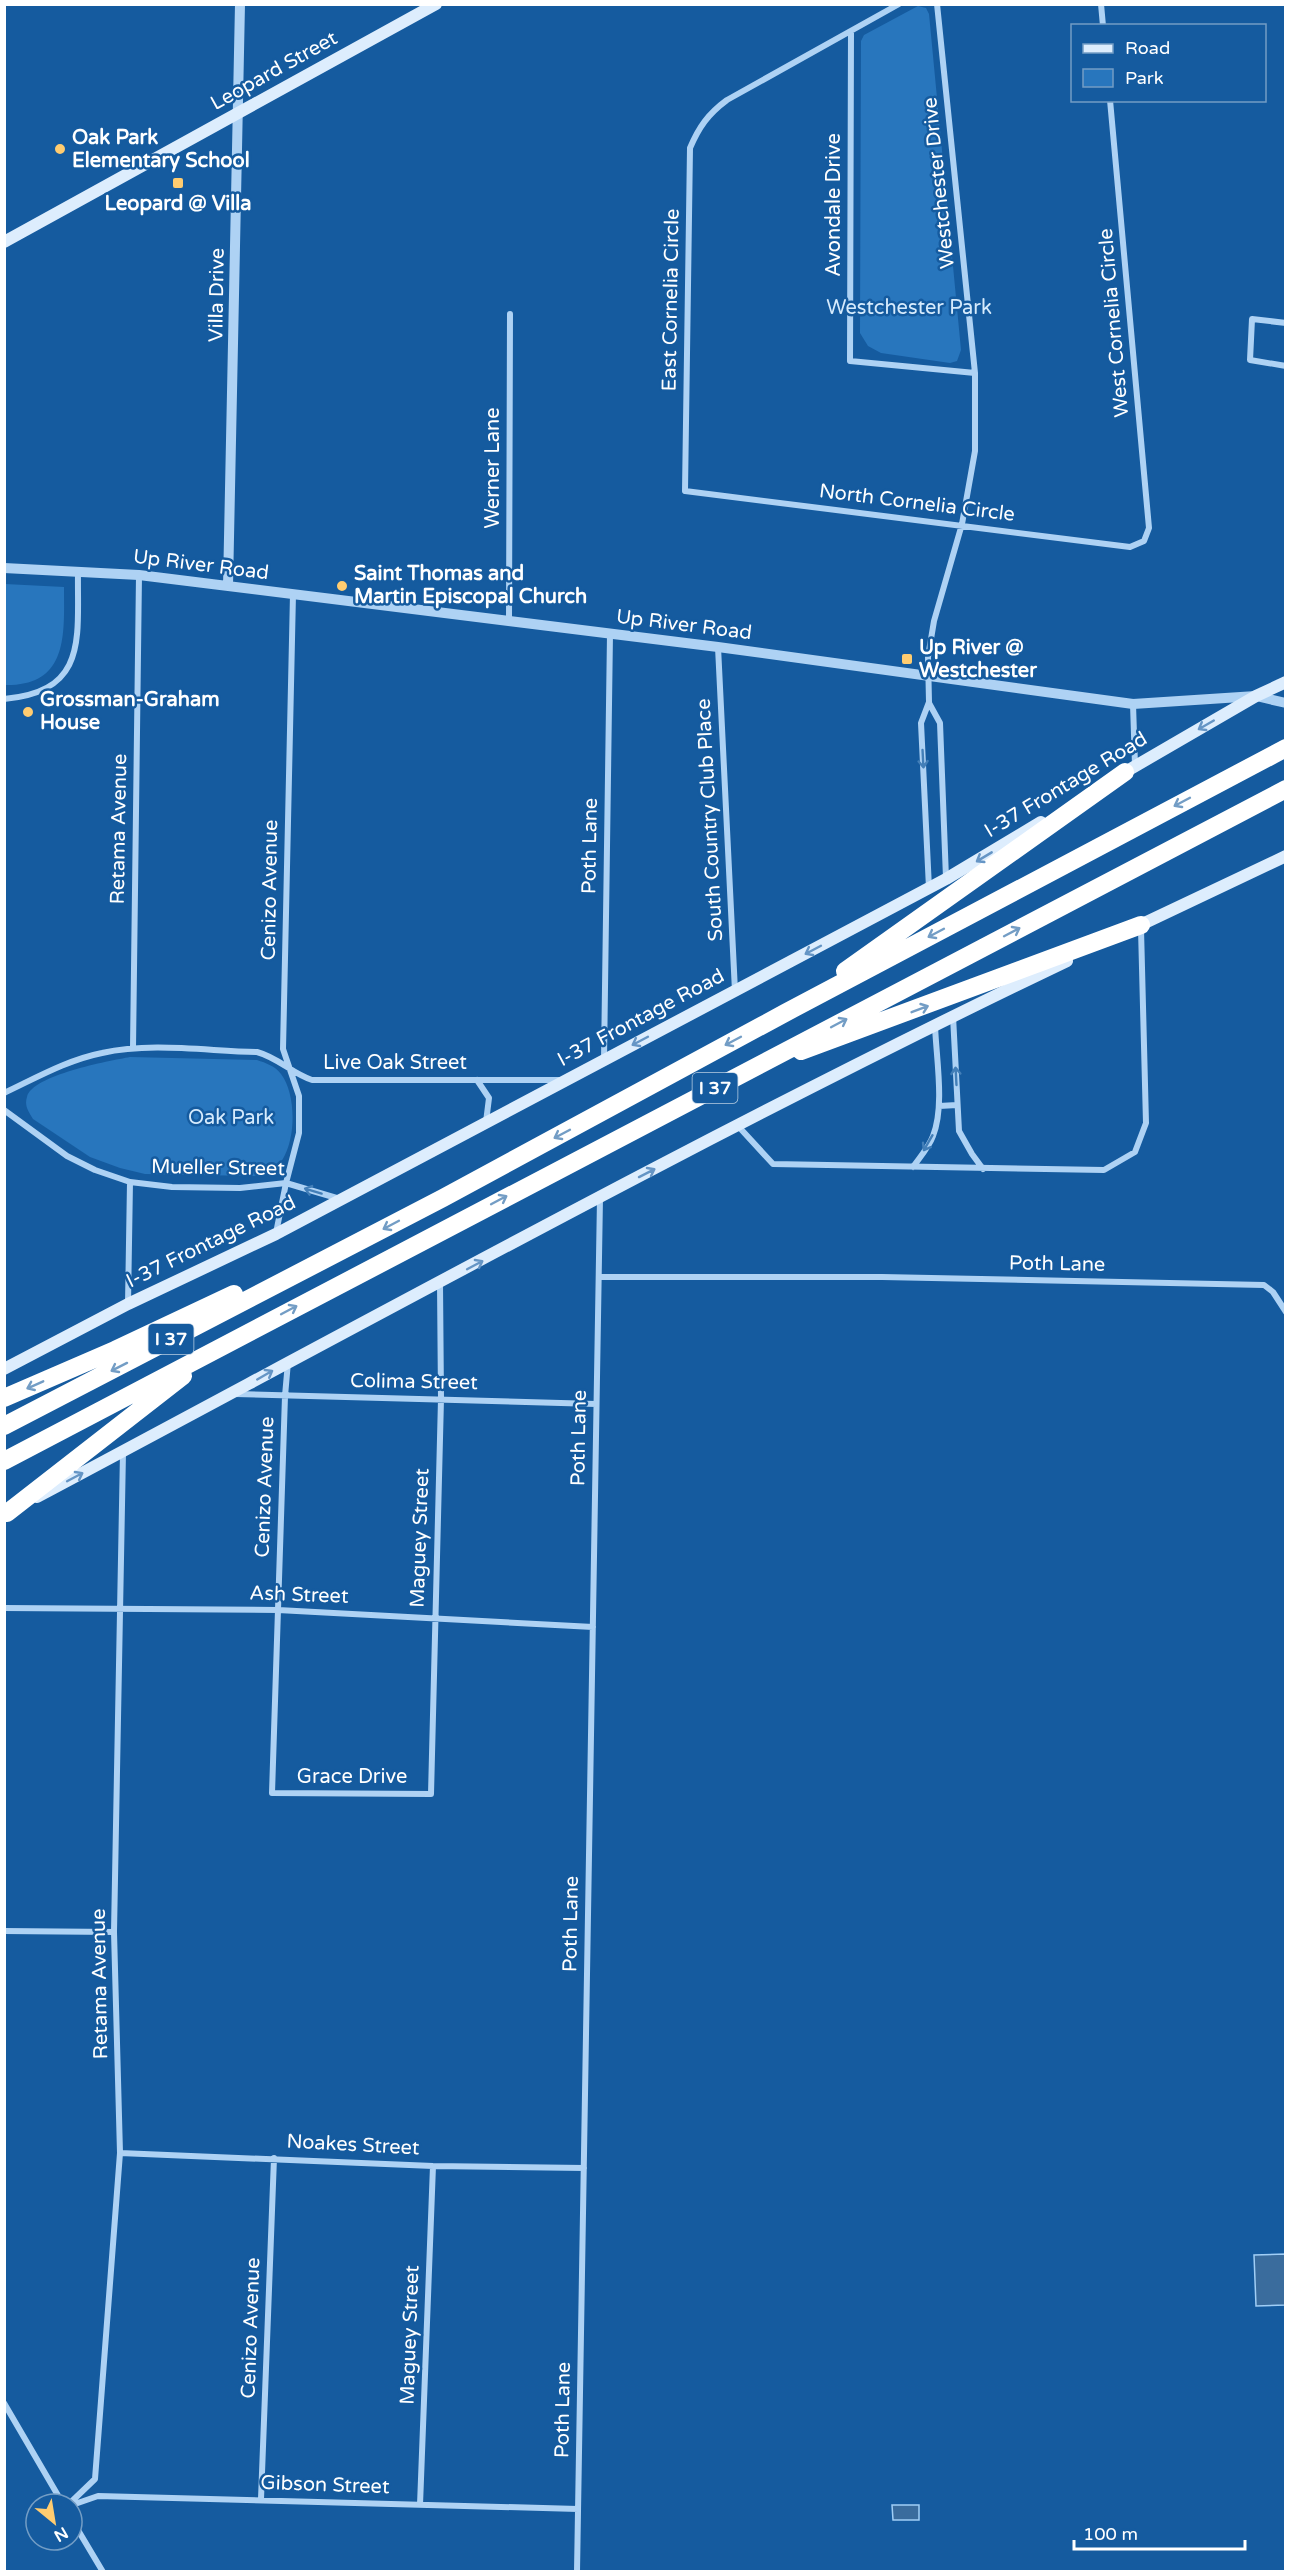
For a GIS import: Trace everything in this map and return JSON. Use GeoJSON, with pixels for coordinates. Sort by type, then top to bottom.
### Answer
{"type":"FeatureCollection","features":[{"type":"Feature","properties":{"kind":"highway","name":"I 37"},"geometry":{"type":"LineString","coordinates":[[4,1426],[338,1252],[1278,751]]}},
{"type":"Feature","properties":{"kind":"highway"},"geometry":{"type":"LineString","coordinates":[[785,1013],[1130,769]]}},
{"type":"Feature","properties":{"kind":"highway","name":"I 37"},"geometry":{"type":"LineString","coordinates":[[4,1461],[1286,789]]}},
{"type":"Feature","properties":{"kind":"highway"},"geometry":{"type":"LineString","coordinates":[[765,1061],[821,1046],[1141,925]]}},
{"type":"Feature","properties":{"kind":"highway"},"geometry":{"type":"LineString","coordinates":[[4,1398],[115,1350],[290,1267],[338,1252]]}},
{"type":"Feature","properties":{"kind":"highway"},"geometry":{"type":"LineString","coordinates":[[6,1514],[222,1345]]}},
{"type":"Feature","properties":{"kind":"main road","name":"Leopard Street"},"geometry":{"type":"LineString","coordinates":[[4,242],[436,4]]}},
{"type":"Feature","properties":{"kind":"main road","name":"I-37 Frontage Road"},"geometry":{"type":"LineString","coordinates":[[4,1369],[128,1304],[276,1234],[946,879],[1130,769],[1256,696],[1286,682]]}},
{"type":"Feature","properties":{"kind":"main road"},"geometry":{"type":"LineString","coordinates":[[6,1514],[232,1394],[288,1361],[440,1284],[935,1024],[1286,856]]}},
{"type":"Feature","properties":{"kind":"street","name":"Villa Drive"},"geometry":{"type":"LineString","coordinates":[[228,586],[240,4]]}},
{"type":"Feature","properties":{"kind":"street"},"geometry":{"type":"LineString","coordinates":[[851,31],[899,4]]}},
{"type":"Feature","properties":{"kind":"street","name":"Westchester Drive"},"geometry":{"type":"LineString","coordinates":[[929,702],[928,657],[934,621],[962,524],[975,451],[975,374],[937,4]]}},
{"type":"Feature","properties":{"kind":"street"},"geometry":{"type":"LineString","coordinates":[[1101,4],[1103,24]]}},
{"type":"Feature","properties":{"kind":"street","name":"East Cornelia Circle"},"geometry":{"type":"LineString","coordinates":[[685,491],[690,148],[709,114],[727,100],[851,31]]}},
{"type":"Feature","properties":{"kind":"street","name":"Avondale Drive"},"geometry":{"type":"LineString","coordinates":[[851,31],[849,361],[975,374]]}},
{"type":"Feature","properties":{"kind":"street","name":"West Cornelia Circle"},"geometry":{"type":"LineString","coordinates":[[1110,102],[1149,528],[1144,541]]}},
{"type":"Feature","properties":{"kind":"street","name":"Werner Lane"},"geometry":{"type":"LineString","coordinates":[[509,621],[510,314]]}},
{"type":"Feature","properties":{"kind":"street"},"geometry":{"type":"LineString","coordinates":[[1286,323],[1252,319],[1251,360],[1286,366]]}},
{"type":"Feature","properties":{"kind":"street","name":"North Cornelia Circle"},"geometry":{"type":"LineString","coordinates":[[685,491],[1131,547],[1144,541]]}},
{"type":"Feature","properties":{"kind":"street","name":"Up River Road"},"geometry":{"type":"LineString","coordinates":[[4,568],[139,575],[718,647],[1132,704],[1256,696],[1286,703]]}},
{"type":"Feature","properties":{"kind":"street"},"geometry":{"type":"LineString","coordinates":[[4,699],[30,697],[49,688],[67,670],[76,650],[78,572]]}},
{"type":"Feature","properties":{"kind":"street","name":"Retama Avenue"},"geometry":{"type":"LineString","coordinates":[[133,1048],[139,575]]}},
{"type":"Feature","properties":{"kind":"street","name":"Cenizo Avenue"},"geometry":{"type":"LineString","coordinates":[[276,1234],[285,1183],[299,1133],[299,1096],[283,1049],[293,594]]}},
{"type":"Feature","properties":{"kind":"street","name":"Poth Lane"},"geometry":{"type":"LineString","coordinates":[[604,1060],[610,634]]}},
{"type":"Feature","properties":{"kind":"street","name":"South Country Club Place"},"geometry":{"type":"LineString","coordinates":[[718,647],[735,991]]}},
{"type":"Feature","properties":{"kind":"street"},"geometry":{"type":"LineString","coordinates":[[929,702],[940,723],[946,879]]}},
{"type":"Feature","properties":{"kind":"street"},"geometry":{"type":"LineString","coordinates":[[928,888],[921,723],[929,702]]}},
{"type":"Feature","properties":{"kind":"street"},"geometry":{"type":"LineString","coordinates":[[1130,769],[1132,704]]}},
{"type":"Feature","properties":{"kind":"street"},"geometry":{"type":"LineString","coordinates":[[738,1126],[773,1164],[1104,1170],[1135,1152],[1146,1123],[1141,925]]}},
{"type":"Feature","properties":{"kind":"street"},"geometry":{"type":"LineString","coordinates":[[953,1016],[959,1131],[962,1140],[983,1169]]}},
{"type":"Feature","properties":{"kind":"street"},"geometry":{"type":"LineString","coordinates":[[913,1167],[933,1137],[939,1106],[935,1024]]}},
{"type":"Feature","properties":{"kind":"street","name":"Live Oak Street"},"geometry":{"type":"LineString","coordinates":[[4,1093],[72,1061],[133,1048],[257,1052],[272,1056],[301,1076],[312,1080],[564,1080]]}},
{"type":"Feature","properties":{"kind":"street","name":"Live Oak Street"},"geometry":{"type":"LineString","coordinates":[[477,1080],[489,1098],[486,1122]]}},
{"type":"Feature","properties":{"kind":"street"},"geometry":{"type":"LineString","coordinates":[[939,1106],[957,1105]]}},
{"type":"Feature","properties":{"kind":"street","name":"Mueller Street"},"geometry":{"type":"LineString","coordinates":[[4,1110],[67,1156],[95,1170],[130,1182],[183,1188],[240,1188],[285,1183],[341,1199]]}},
{"type":"Feature","properties":{"kind":"street"},"geometry":{"type":"LineString","coordinates":[[128,1304],[130,1182]]}},
{"type":"Feature","properties":{"kind":"street","name":"Poth Lane"},"geometry":{"type":"LineString","coordinates":[[577,2571],[600,1198]]}},
{"type":"Feature","properties":{"kind":"street","name":"Poth Lane"},"geometry":{"type":"LineString","coordinates":[[598,1277],[882,1277],[1264,1285],[1273,1292],[1286,1312]]}},
{"type":"Feature","properties":{"kind":"street","name":"Maguey Street"},"geometry":{"type":"LineString","coordinates":[[431,1794],[441,1399],[440,1284]]}},
{"type":"Feature","properties":{"kind":"street","name":"Cenizo Avenue"},"geometry":{"type":"LineString","coordinates":[[272,1793],[288,1361]]}},
{"type":"Feature","properties":{"kind":"street","name":"Colima Street"},"geometry":{"type":"LineString","coordinates":[[232,1394],[596,1404]]}},
{"type":"Feature","properties":{"kind":"street","name":"Retama Avenue"},"geometry":{"type":"LineString","coordinates":[[82,2492],[95,2479],[120,2153],[114,1932],[123,1451]]}},
{"type":"Feature","properties":{"kind":"street","name":"Ash Street"},"geometry":{"type":"LineString","coordinates":[[4,1608],[120,1607],[278,1610],[593,1627]]}},
{"type":"Feature","properties":{"kind":"street","name":"Grace Drive"},"geometry":{"type":"LineString","coordinates":[[272,1793],[431,1794]]}},
{"type":"Feature","properties":{"kind":"street"},"geometry":{"type":"LineString","coordinates":[[4,1931],[114,1932]]}},
{"type":"Feature","properties":{"kind":"street","name":"Noakes Street"},"geometry":{"type":"LineString","coordinates":[[120,2153],[433,2166],[584,2168]]}},
{"type":"Feature","properties":{"kind":"street","name":"Cenizo Avenue"},"geometry":{"type":"LineString","coordinates":[[261,2499],[274,2158]]}},
{"type":"Feature","properties":{"kind":"street","name":"Maguey Street"},"geometry":{"type":"LineString","coordinates":[[420,2505],[433,2166]]}},
{"type":"Feature","properties":{"kind":"street"},"geometry":{"type":"LineString","coordinates":[[4,2403],[56,2492]]}},
{"type":"Feature","properties":{"kind":"street","name":"Gibson Street"},"geometry":{"type":"LineString","coordinates":[[84,2500],[98,2496],[578,2509]]}},
{"type":"Feature","properties":{"kind":"street"},"geometry":{"type":"LineString","coordinates":[[84,2540],[103,2571]]}},
{"type":"Feature","properties":{"kind":"green space","name":"Westchester Park"},"geometry":{"type":"Polygon","coordinates":[[[918,6],[926,8],[929,14],[961,350],[957,361],[950,363],[881,353],[868,346],[860,333],[861,41],[864,35],[918,6]]]}},
{"type":"Feature","properties":{"kind":"green space"},"geometry":{"type":"Polygon","coordinates":[[[5,584],[64,587],[64,622],[58,654],[52,667],[41,677],[26,683],[5,685],[5,584]]]}},
{"type":"Feature","properties":{"kind":"green space","name":"Oak Park"},"geometry":{"type":"Polygon","coordinates":[[[130,1057],[257,1060],[276,1069],[287,1084],[292,1112],[290,1142],[278,1166],[268,1173],[254,1176],[145,1174],[90,1157],[33,1119],[26,1100],[32,1089],[42,1082],[72,1070],[130,1057]]]}},
{"type":"Feature","properties":{"kind":"shaded area"},"geometry":{"type":"Polygon","coordinates":[[[1285,2254],[1285,2305],[1256,2306],[1254,2255],[1285,2254]]]}},
{"type":"Feature","properties":{"kind":"shaded area"},"geometry":{"type":"Polygon","coordinates":[[[892,2505],[919,2505],[919,2520],[893,2520],[892,2505]]]}},
{"type":"Feature","properties":{"kind":"place","name":"Oak Park Elementary School"},"geometry":{"type":"Point","coordinates":[60,149]}},
{"type":"Feature","properties":{"kind":"place","name":"Leopard @ Villa"},"geometry":{"type":"Point","coordinates":[178,183]}},
{"type":"Feature","properties":{"kind":"place","name":"Saint Thomas and Martin Episcopal Church"},"geometry":{"type":"Point","coordinates":[342,586]}},
{"type":"Feature","properties":{"kind":"place","name":"Up River @ Westchester"},"geometry":{"type":"Point","coordinates":[907,659]}},
{"type":"Feature","properties":{"kind":"place","name":"Grossman-Graham House"},"geometry":{"type":"Point","coordinates":[28,712]}}]}
